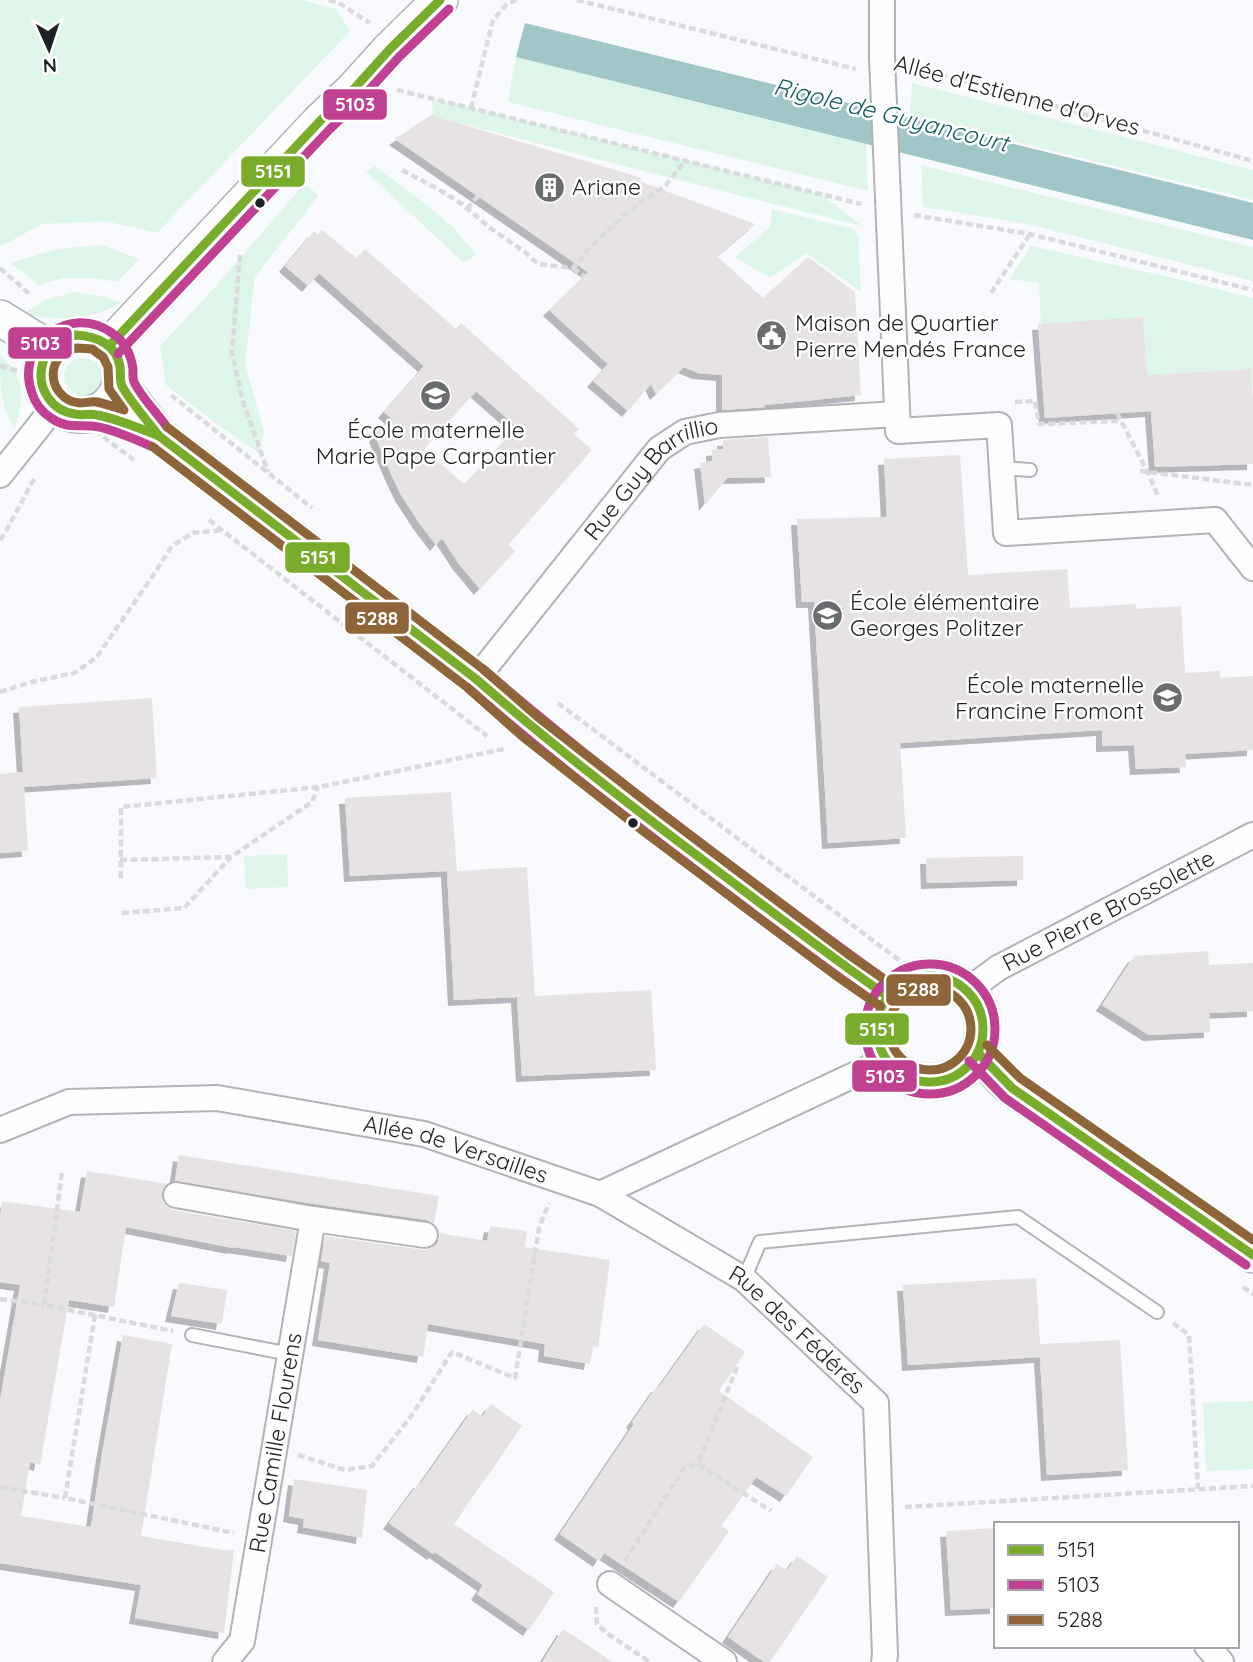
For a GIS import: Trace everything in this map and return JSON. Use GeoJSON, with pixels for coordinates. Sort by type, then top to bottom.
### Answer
{"type":"FeatureCollection","features":[{"type":"Feature","properties":{"kind":"street"},"geometry":{"type":"LineString","coordinates":[[287,157],[354,61],[409,0]]}},
{"type":"Feature","properties":{"kind":"street"},"geometry":{"type":"LineString","coordinates":[[109,346],[321,120],[352,92],[390,49],[440,0]]}},
{"type":"Feature","properties":{"kind":"street"},"geometry":{"type":"LineString","coordinates":[[882,0],[882,58],[899,212],[898,431],[999,425],[1006,533],[1215,520],[1253,568]]}},
{"type":"Feature","properties":{"kind":"street"},"geometry":{"type":"LineString","coordinates":[[0,318],[50,349]]}},
{"type":"Feature","properties":{"kind":"street"},"geometry":{"type":"LineString","coordinates":[[93,414],[106,407],[115,396],[120,385],[121,371],[109,346],[87,335],[73,335],[50,349],[42,363],[40,377],[44,390],[55,407],[68,413],[93,414],[159,436]]}},
{"type":"Feature","properties":{"kind":"street"},"geometry":{"type":"LineString","coordinates":[[120,385],[159,436],[476,679],[531,727],[652,821],[887,996]]}},
{"type":"Feature","properties":{"kind":"street"},"geometry":{"type":"LineString","coordinates":[[0,475],[55,407]]}},
{"type":"Feature","properties":{"kind":"street","name":"Rue Guy Barrillio"},"geometry":{"type":"LineString","coordinates":[[476,679],[659,449],[685,432],[719,425],[897,414]]}},
{"type":"Feature","properties":{"kind":"street","name":"Rue Pierre Brossolette"},"geometry":{"type":"LineString","coordinates":[[967,990],[998,968],[1253,835]]}},
{"type":"Feature","properties":{"kind":"street"},"geometry":{"type":"LineString","coordinates":[[937,975],[967,990],[978,1004],[983,1020],[983,1037],[978,1054],[967,1068],[951,1078],[934,1082],[915,1081],[899,1073],[886,1060],[878,1043],[876,1025],[880,1008],[887,996],[904,982],[920,976],[937,975]]}},
{"type":"Feature","properties":{"kind":"street"},"geometry":{"type":"LineString","coordinates":[[978,1054],[1004,1082],[1253,1255]]}},
{"type":"Feature","properties":{"kind":"street"},"geometry":{"type":"LineString","coordinates":[[600,1194],[886,1060]]}},
{"type":"Feature","properties":{"kind":"street","name":"Allée de Versailles"},"geometry":{"type":"LineString","coordinates":[[0,1130],[69,1102],[217,1098],[424,1134],[600,1194]]}},
{"type":"Feature","properties":{"kind":"street","name":"Rue des Fédérés"},"geometry":{"type":"LineString","coordinates":[[600,1194],[744,1279],[876,1403],[884,1662]]}},
{"type":"Feature","properties":{"kind":"street"},"geometry":{"type":"LineString","coordinates":[[176,1195],[425,1235]]}},
{"type":"Feature","properties":{"kind":"street","name":"Rue Camille Flourens"},"geometry":{"type":"LineString","coordinates":[[225,1662],[242,1641],[313,1219]]}},
{"type":"Feature","properties":{"kind":"street"},"geometry":{"type":"LineString","coordinates":[[610,1584],[724,1662]]}},
{"type":"Feature","properties":{"kind":"lane"},"geometry":{"type":"LineString","coordinates":[[1002,470],[1030,470]]}},
{"type":"Feature","properties":{"kind":"lane"},"geometry":{"type":"LineString","coordinates":[[744,1279],[760,1242],[1018,1217],[1157,1311]]}},
{"type":"Feature","properties":{"kind":"lane"},"geometry":{"type":"LineString","coordinates":[[192,1335],[290,1354]]}},
{"type":"Feature","properties":{"kind":"path"},"geometry":{"type":"LineString","coordinates":[[329,0],[383,28]]}},
{"type":"Feature","properties":{"kind":"path"},"geometry":{"type":"LineString","coordinates":[[471,108],[494,20],[507,4],[516,0]]}},
{"type":"Feature","properties":{"kind":"path","name":"Allée d'Estienne d'Orves"},"geometry":{"type":"LineString","coordinates":[[578,0],[858,69],[882,58],[1253,161]]}},
{"type":"Feature","properties":{"kind":"path"},"geometry":{"type":"LineString","coordinates":[[364,77],[383,86],[861,204]]}},
{"type":"Feature","properties":{"kind":"path"},"geometry":{"type":"LineString","coordinates":[[573,268],[630,210],[666,185],[685,161]]}},
{"type":"Feature","properties":{"kind":"path"},"geometry":{"type":"LineString","coordinates":[[402,170],[467,209],[538,264],[573,268],[584,276]]}},
{"type":"Feature","properties":{"kind":"path"},"geometry":{"type":"LineString","coordinates":[[467,209],[478,196]]}},
{"type":"Feature","properties":{"kind":"path"},"geometry":{"type":"LineString","coordinates":[[899,212],[1030,234],[1253,290]]}},
{"type":"Feature","properties":{"kind":"path"},"geometry":{"type":"LineString","coordinates":[[991,293],[1030,234]]}},
{"type":"Feature","properties":{"kind":"path"},"geometry":{"type":"LineString","coordinates":[[241,247],[232,353],[243,402],[272,483]]}},
{"type":"Feature","properties":{"kind":"path"},"geometry":{"type":"LineString","coordinates":[[1011,409],[1012,402],[1035,401],[1039,424],[1121,421]]}},
{"type":"Feature","properties":{"kind":"path"},"geometry":{"type":"LineString","coordinates":[[1116,413],[1148,472],[1161,503]]}},
{"type":"Feature","properties":{"kind":"path"},"geometry":{"type":"LineString","coordinates":[[1140,471],[1253,485]]}},
{"type":"Feature","properties":{"kind":"path"},"geometry":{"type":"LineString","coordinates":[[0,540],[37,473]]}},
{"type":"Feature","properties":{"kind":"path"},"geometry":{"type":"LineString","coordinates":[[0,692],[74,673],[96,658],[172,546],[193,533],[222,530]]}},
{"type":"Feature","properties":{"kind":"path"},"geometry":{"type":"LineString","coordinates":[[121,878],[121,807],[318,786],[505,749]]}},
{"type":"Feature","properties":{"kind":"path"},"geometry":{"type":"LineString","coordinates":[[122,912],[184,908],[231,857],[312,802],[318,786]]}},
{"type":"Feature","properties":{"kind":"path"},"geometry":{"type":"LineString","coordinates":[[121,860],[231,857]]}},
{"type":"Feature","properties":{"kind":"path"},"geometry":{"type":"LineString","coordinates":[[44,1305],[62,1174]]}},
{"type":"Feature","properties":{"kind":"path"},"geometry":{"type":"LineString","coordinates":[[274,1448],[345,1470],[372,1466],[412,1415],[452,1352],[515,1378],[539,1228],[559,1179]]}},
{"type":"Feature","properties":{"kind":"path"},"geometry":{"type":"LineString","coordinates":[[0,1299],[44,1305],[192,1335]]}},
{"type":"Feature","properties":{"kind":"path"},"geometry":{"type":"LineString","coordinates":[[1157,1311],[1189,1335],[1198,1489]]}},
{"type":"Feature","properties":{"kind":"path"},"geometry":{"type":"LineString","coordinates":[[65,1498],[95,1315]]}},
{"type":"Feature","properties":{"kind":"path"},"geometry":{"type":"LineString","coordinates":[[737,1367],[698,1464],[771,1511]]}},
{"type":"Feature","properties":{"kind":"path"},"geometry":{"type":"LineString","coordinates":[[880,1509],[1253,1486]]}},
{"type":"Feature","properties":{"kind":"path"},"geometry":{"type":"LineString","coordinates":[[0,1487],[259,1538]]}},
{"type":"Feature","properties":{"kind":"green space"},"geometry":{"type":"Polygon","coordinates":[[[0,0],[301,0],[336,9],[350,31],[157,233],[105,221],[42,224],[0,247],[0,0]]]}},
{"type":"Feature","properties":{"kind":"green space"},"geometry":{"type":"Polygon","coordinates":[[[516,57],[866,144],[868,191],[508,102],[516,57]]]}},
{"type":"Feature","properties":{"kind":"green space"},"geometry":{"type":"Polygon","coordinates":[[[912,83],[1253,170],[1253,200],[910,116],[912,83]]]}},
{"type":"Feature","properties":{"kind":"green space"},"geometry":{"type":"Polygon","coordinates":[[[432,98],[821,194],[862,226],[433,116],[432,98]]]}},
{"type":"Feature","properties":{"kind":"green space"},"geometry":{"type":"Polygon","coordinates":[[[921,165],[1253,247],[1253,281],[1032,225],[923,207],[921,165]]]}},
{"type":"Feature","properties":{"kind":"green space"},"geometry":{"type":"Polygon","coordinates":[[[375,166],[452,226],[476,255],[464,263],[366,172],[375,166]]]}},
{"type":"Feature","properties":{"kind":"green space"},"geometry":{"type":"Polygon","coordinates":[[[304,184],[319,195],[255,277],[245,363],[264,432],[259,453],[166,385],[160,346],[304,184]]]}},
{"type":"Feature","properties":{"kind":"green space"},"geometry":{"type":"Polygon","coordinates":[[[772,209],[854,229],[858,236],[861,292],[806,253],[770,278],[735,257],[770,227],[772,209]]]}},
{"type":"Feature","properties":{"kind":"green space"},"geometry":{"type":"Polygon","coordinates":[[[101,245],[140,259],[117,282],[93,278],[63,278],[39,285],[10,263],[58,249],[101,245]]]}},
{"type":"Feature","properties":{"kind":"green space"},"geometry":{"type":"Polygon","coordinates":[[[1031,246],[1253,298],[1253,398],[1251,369],[1147,375],[1143,318],[1041,324],[1039,283],[1009,279],[1031,246]]]}},
{"type":"Feature","properties":{"kind":"green space"},"geometry":{"type":"Polygon","coordinates":[[[74,292],[105,297],[121,303],[97,313],[74,318],[24,314],[45,300],[74,292]]]}},
{"type":"Feature","properties":{"kind":"green space"},"geometry":{"type":"Polygon","coordinates":[[[0,354],[15,372],[20,386],[20,407],[15,428],[4,404],[0,354]]]}},
{"type":"Feature","properties":{"kind":"green space"},"geometry":{"type":"Polygon","coordinates":[[[83,358],[96,364],[102,377],[96,390],[83,396],[70,390],[64,377],[70,364],[83,358]]]}},
{"type":"Feature","properties":{"kind":"green space"},"geometry":{"type":"Polygon","coordinates":[[[287,854],[288,887],[246,889],[244,856],[287,854]]]}},
{"type":"Feature","properties":{"kind":"green space"},"geometry":{"type":"Polygon","coordinates":[[[1253,1401],[1253,1469],[1206,1471],[1203,1403],[1253,1401]]]}},
{"type":"Feature","properties":{"kind":"water","name":"Rigole de Guyancourt"},"geometry":{"type":"Polygon","coordinates":[[[525,23],[1253,203],[1253,240],[516,57],[525,23]]]}},
{"type":"Feature","properties":{"kind":"building"},"geometry":{"type":"Polygon","coordinates":[[[431,115],[642,178],[639,181],[755,224],[717,256],[763,298],[808,257],[855,292],[861,395],[722,410],[722,375],[698,373],[684,367],[656,394],[651,384],[628,411],[593,381],[608,364],[549,310],[588,272],[395,139],[431,115]]]}},
{"type":"Feature","properties":{"kind":"building"},"geometry":{"type":"Polygon","coordinates":[[[322,230],[356,258],[365,249],[456,329],[461,323],[579,429],[574,434],[592,450],[508,545],[515,551],[480,589],[442,538],[436,545],[420,524],[401,495],[375,436],[391,418],[384,412],[424,366],[319,273],[308,286],[285,266],[314,231],[318,235],[322,230]],[[476,391],[424,449],[465,485],[517,427],[476,391]]]}},
{"type":"Feature","properties":{"kind":"building"},"geometry":{"type":"Polygon","coordinates":[[[1143,317],[1147,375],[1251,369],[1253,464],[1155,467],[1151,411],[1045,418],[1038,324],[1143,317]]]}},
{"type":"Feature","properties":{"kind":"building"},"geometry":{"type":"Polygon","coordinates":[[[768,437],[771,477],[727,478],[705,505],[700,463],[712,461],[712,450],[723,449],[723,440],[768,437]]]}},
{"type":"Feature","properties":{"kind":"building"},"geometry":{"type":"Polygon","coordinates":[[[960,455],[968,575],[1067,569],[1070,608],[1136,604],[1136,609],[1181,606],[1185,673],[1220,671],[1220,678],[1253,676],[1253,750],[1185,754],[1186,767],[1136,769],[1134,745],[1102,746],[1102,730],[900,743],[906,838],[828,843],[814,602],[802,602],[797,519],[887,517],[884,459],[960,455]]]}},
{"type":"Feature","properties":{"kind":"building"},"geometry":{"type":"Polygon","coordinates":[[[152,698],[157,778],[24,787],[19,707],[152,698]]]}},
{"type":"Feature","properties":{"kind":"building"},"geometry":{"type":"Polygon","coordinates":[[[23,772],[28,851],[0,853],[0,774],[23,772]]]}},
{"type":"Feature","properties":{"kind":"building"},"geometry":{"type":"Polygon","coordinates":[[[451,792],[457,871],[527,867],[535,996],[651,990],[656,1070],[522,1076],[517,997],[454,1000],[447,871],[350,876],[345,798],[451,792]]]}},
{"type":"Feature","properties":{"kind":"building"},"geometry":{"type":"Polygon","coordinates":[[[1023,856],[1023,880],[927,883],[926,858],[1023,856]]]}},
{"type":"Feature","properties":{"kind":"building"},"geometry":{"type":"Polygon","coordinates":[[[1208,951],[1209,965],[1253,963],[1253,1011],[1209,1013],[1210,1032],[1149,1035],[1102,1005],[1134,956],[1208,951]]]}},
{"type":"Feature","properties":{"kind":"building"},"geometry":{"type":"Polygon","coordinates":[[[179,1155],[439,1196],[434,1224],[427,1220],[175,1181],[179,1155]]]}},
{"type":"Feature","properties":{"kind":"building"},"geometry":{"type":"Polygon","coordinates":[[[87,1171],[167,1184],[162,1192],[162,1199],[166,1206],[173,1210],[296,1231],[292,1256],[233,1248],[126,1227],[114,1307],[69,1300],[40,1465],[30,1462],[21,1516],[91,1527],[123,1335],[172,1344],[141,1536],[234,1550],[224,1633],[135,1618],[141,1585],[0,1563],[0,1401],[20,1285],[0,1282],[2,1201],[80,1212],[87,1171]]]}},
{"type":"Feature","properties":{"kind":"building"},"geometry":{"type":"Polygon","coordinates":[[[490,1226],[527,1231],[525,1247],[610,1260],[598,1348],[593,1346],[590,1364],[544,1356],[545,1344],[428,1324],[423,1357],[318,1340],[330,1263],[321,1261],[325,1236],[424,1250],[436,1245],[440,1238],[439,1233],[487,1241],[490,1226]]]}},
{"type":"Feature","properties":{"kind":"building"},"geometry":{"type":"Polygon","coordinates":[[[1036,1278],[1040,1344],[1120,1340],[1128,1470],[1047,1475],[1040,1357],[908,1365],[903,1285],[1036,1278]]]}},
{"type":"Feature","properties":{"kind":"building"},"geometry":{"type":"Polygon","coordinates":[[[179,1283],[227,1290],[222,1324],[171,1316],[179,1283]]]}},
{"type":"Feature","properties":{"kind":"building"},"geometry":{"type":"Polygon","coordinates":[[[704,1324],[745,1352],[719,1391],[813,1457],[786,1496],[756,1477],[721,1526],[729,1531],[679,1602],[604,1553],[599,1561],[560,1534],[634,1424],[632,1422],[704,1324]]]}},
{"type":"Feature","properties":{"kind":"building"},"geometry":{"type":"Polygon","coordinates":[[[491,1404],[522,1426],[454,1524],[554,1592],[529,1630],[477,1594],[483,1585],[389,1523],[473,1409],[482,1417],[491,1404]]]}},
{"type":"Feature","properties":{"kind":"building"},"geometry":{"type":"Polygon","coordinates":[[[294,1479],[367,1490],[362,1538],[303,1527],[304,1519],[289,1516],[294,1479]]]}},
{"type":"Feature","properties":{"kind":"building"},"geometry":{"type":"Polygon","coordinates":[[[994,1528],[994,1608],[951,1610],[946,1531],[994,1528]]]}},
{"type":"Feature","properties":{"kind":"building"},"geometry":{"type":"Polygon","coordinates":[[[797,1556],[828,1577],[770,1662],[764,1662],[728,1637],[777,1564],[787,1570],[797,1556]]]}},
{"type":"Feature","properties":{"kind":"building"},"geometry":{"type":"Polygon","coordinates":[[[563,1629],[613,1662],[542,1662],[563,1629]]]}},
{"type":"Feature","properties":{"kind":"transit line","name":"5151"},"geometry":{"type":"LineString","coordinates":[[109,346],[321,120],[440,0]]}},
{"type":"Feature","properties":{"kind":"transit line","name":"5103"},"geometry":{"type":"LineString","coordinates":[[118,354],[399,57],[449,9]]}},
{"type":"Feature","properties":{"kind":"transit line","name":"5103"},"geometry":{"type":"LineString","coordinates":[[153,447],[106,429],[61,423],[45,413],[33,397],[29,375],[31,359],[38,345],[50,333],[63,326],[79,323],[96,325],[112,333],[129,353],[133,380],[138,390],[167,427]]}},
{"type":"Feature","properties":{"kind":"transit line","name":"5151"},"geometry":{"type":"LineString","coordinates":[[76,335],[105,343],[115,353],[122,386],[159,436],[94,414],[78,415],[67,412],[48,398],[41,375],[44,360],[54,345],[76,335]]}},
{"type":"Feature","properties":{"kind":"transit line","name":"5288"},"geometry":{"type":"LineString","coordinates":[[77,348],[92,349],[103,357],[108,367],[109,389],[124,410],[97,402],[74,402],[59,392],[53,375],[55,364],[62,354],[77,348]]}},
{"type":"Feature","properties":{"kind":"transit line","name":"5288"},"geometry":{"type":"LineString","coordinates":[[167,427],[483,669],[539,718],[658,811],[894,986]]}},
{"type":"Feature","properties":{"kind":"transit line","name":"5151"},"geometry":{"type":"LineString","coordinates":[[159,436],[476,679]]}},
{"type":"Feature","properties":{"kind":"transit line","name":"5151"},"geometry":{"type":"LineString","coordinates":[[159,436],[476,679]]}},
{"type":"Feature","properties":{"kind":"transit line","name":"5288"},"geometry":{"type":"LineString","coordinates":[[153,447],[468,688],[523,737],[643,831],[880,1006]]}},
{"type":"Feature","properties":{"kind":"transit line","name":"5103"},"geometry":{"type":"LineString","coordinates":[[483,669],[633,792],[894,986]]}},
{"type":"Feature","properties":{"kind":"transit line","name":"5151"},"geometry":{"type":"LineString","coordinates":[[476,679],[624,800],[887,996]]}},
{"type":"Feature","properties":{"kind":"transit line","name":"5103"},"geometry":{"type":"LineString","coordinates":[[468,688],[614,808],[880,1006]]}},
{"type":"Feature","properties":{"kind":"transit line","name":"5103"},"geometry":{"type":"LineString","coordinates":[[930,964],[955,969],[976,983],[990,1004],[995,1029],[990,1054],[976,1075],[955,1089],[930,1094],[905,1089],[884,1075],[870,1054],[865,1029],[870,1004],[884,983],[905,969],[930,964]]}},
{"type":"Feature","properties":{"kind":"transit line","name":"5151"},"geometry":{"type":"LineString","coordinates":[[930,976],[950,980],[968,991],[979,1009],[983,1029],[979,1049],[968,1067],[950,1078],[930,1082],[910,1078],[892,1067],[881,1049],[877,1029],[881,1009],[892,991],[910,980],[930,976]]}},
{"type":"Feature","properties":{"kind":"transit line","name":"5288"},"geometry":{"type":"LineString","coordinates":[[930,988],[946,991],[959,1000],[968,1013],[971,1029],[968,1045],[959,1058],[946,1067],[930,1070],[914,1067],[901,1058],[892,1045],[889,1029],[892,1013],[901,1000],[914,991],[930,988]]}},
{"type":"Feature","properties":{"kind":"transit line","name":"5288"},"geometry":{"type":"LineString","coordinates":[[987,1045],[1020,1078],[1253,1240]]}},
{"type":"Feature","properties":{"kind":"transit line","name":"5151"},"geometry":{"type":"LineString","coordinates":[[978,1053],[1012,1088],[1253,1255]]}},
{"type":"Feature","properties":{"kind":"transit line","name":"5103"},"geometry":{"type":"LineString","coordinates":[[969,1061],[1005,1098],[1246,1265]]}},
{"type":"Feature","properties":{"kind":"place","name":"Ariane"},"geometry":{"type":"Point","coordinates":[549,187]}},
{"type":"Feature","properties":{"kind":"place","name":"Maison de Quartier Pierre Mendés France"},"geometry":{"type":"Point","coordinates":[772,336]}},
{"type":"Feature","properties":{"kind":"place","name":"École maternelle Marie Pape Carpantier"},"geometry":{"type":"Point","coordinates":[436,396]}},
{"type":"Feature","properties":{"kind":"place","name":"École élémentaire Georges Politzer"},"geometry":{"type":"Point","coordinates":[827,615]}},
{"type":"Feature","properties":{"kind":"place","name":"École maternelle Francine Fromont"},"geometry":{"type":"Point","coordinates":[1167,698]}}]}
